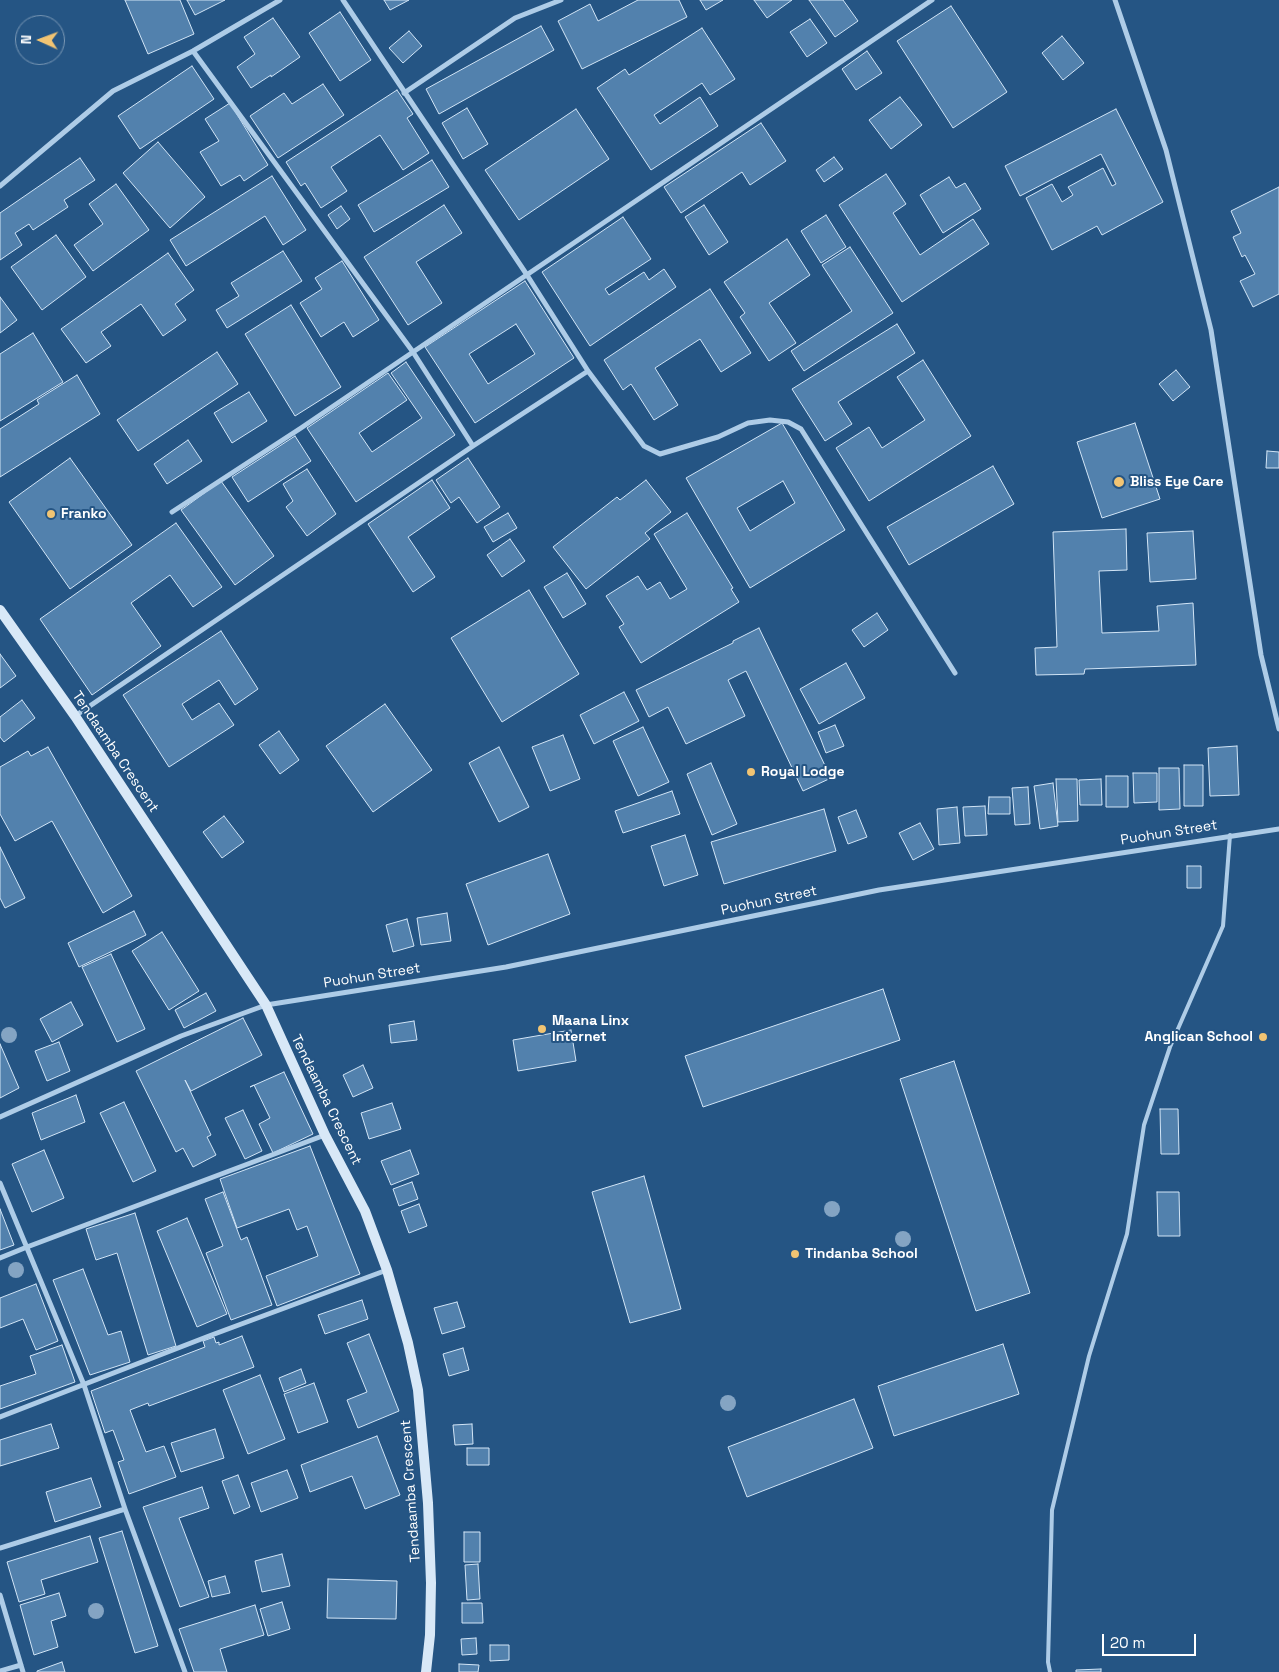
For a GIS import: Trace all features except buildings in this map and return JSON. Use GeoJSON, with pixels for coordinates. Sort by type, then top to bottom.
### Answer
{"type":"FeatureCollection","features":[{"type":"Feature","properties":{"kind":"street"},"geometry":{"type":"LineString","coordinates":[[0,186],[113,91],[193,50],[280,0]]}},
{"type":"Feature","properties":{"kind":"street"},"geometry":{"type":"LineString","coordinates":[[343,0],[527,275],[588,371],[644,446],[660,454],[718,437],[748,423],[770,420],[788,422],[802,429],[955,674]]}},
{"type":"Feature","properties":{"kind":"street"},"geometry":{"type":"LineString","coordinates":[[404,93],[515,18],[561,0]]}},
{"type":"Feature","properties":{"kind":"street"},"geometry":{"type":"LineString","coordinates":[[172,512],[413,352],[932,0]]}},
{"type":"Feature","properties":{"kind":"street"},"geometry":{"type":"LineString","coordinates":[[1115,0],[1166,150],[1211,330],[1261,655],[1279,729]]}},
{"type":"Feature","properties":{"kind":"street"},"geometry":{"type":"LineString","coordinates":[[193,50],[413,352],[473,446]]}},
{"type":"Feature","properties":{"kind":"street"},"geometry":{"type":"LineString","coordinates":[[76,716],[473,446],[588,371]]}},
{"type":"Feature","properties":{"kind":"street","name":"Tendaamba Crescent"},"geometry":{"type":"LineString","coordinates":[[0,610],[76,716],[266,1006],[325,1134],[365,1211],[387,1270],[408,1343],[418,1390],[428,1503],[431,1583],[426,1672]]}},
{"type":"Feature","properties":{"kind":"street","name":"Puohun Street"},"geometry":{"type":"LineString","coordinates":[[0,1117],[181,1036],[266,1006],[506,967],[879,890],[1279,828]]}},
{"type":"Feature","properties":{"kind":"street"},"geometry":{"type":"LineString","coordinates":[[0,1258],[325,1134]]}},
{"type":"Feature","properties":{"kind":"street"},"geometry":{"type":"LineString","coordinates":[[0,1183],[84,1385],[125,1509],[186,1672]]}},
{"type":"Feature","properties":{"kind":"street"},"geometry":{"type":"LineString","coordinates":[[0,1417],[209,1336],[387,1270]]}},
{"type":"Feature","properties":{"kind":"street"},"geometry":{"type":"LineString","coordinates":[[0,1548],[125,1509]]}},
{"type":"Feature","properties":{"kind":"street"},"geometry":{"type":"LineString","coordinates":[[0,1595],[23,1672]]}},
{"type":"Feature","properties":{"kind":"street"},"geometry":{"type":"LineString","coordinates":[[0,1671],[21,1665]]}},
{"type":"Feature","properties":{"kind":"lane"},"geometry":{"type":"LineString","coordinates":[[1050,1672],[1048,1662],[1052,1510],[1088,1356],[1127,1234],[1144,1125],[1170,1047],[1224,926],[1230,835]]}},
{"type":"Feature","properties":{"kind":"place","name":"Bliss Eye Care"},"geometry":{"type":"Point","coordinates":[1119,482]}},
{"type":"Feature","properties":{"kind":"place","name":"Franko"},"geometry":{"type":"Point","coordinates":[51,514]}},
{"type":"Feature","properties":{"kind":"place","name":"Royal Lodge"},"geometry":{"type":"Point","coordinates":[751,772]}},
{"type":"Feature","properties":{"kind":"place","name":"Maana Linx Internet"},"geometry":{"type":"Point","coordinates":[542,1029]}},
{"type":"Feature","properties":{"kind":"place","name":"Anglican School"},"geometry":{"type":"Point","coordinates":[1263,1037]}},
{"type":"Feature","properties":{"kind":"place","name":"Tindanba School"},"geometry":{"type":"Point","coordinates":[795,1254]}}]}
